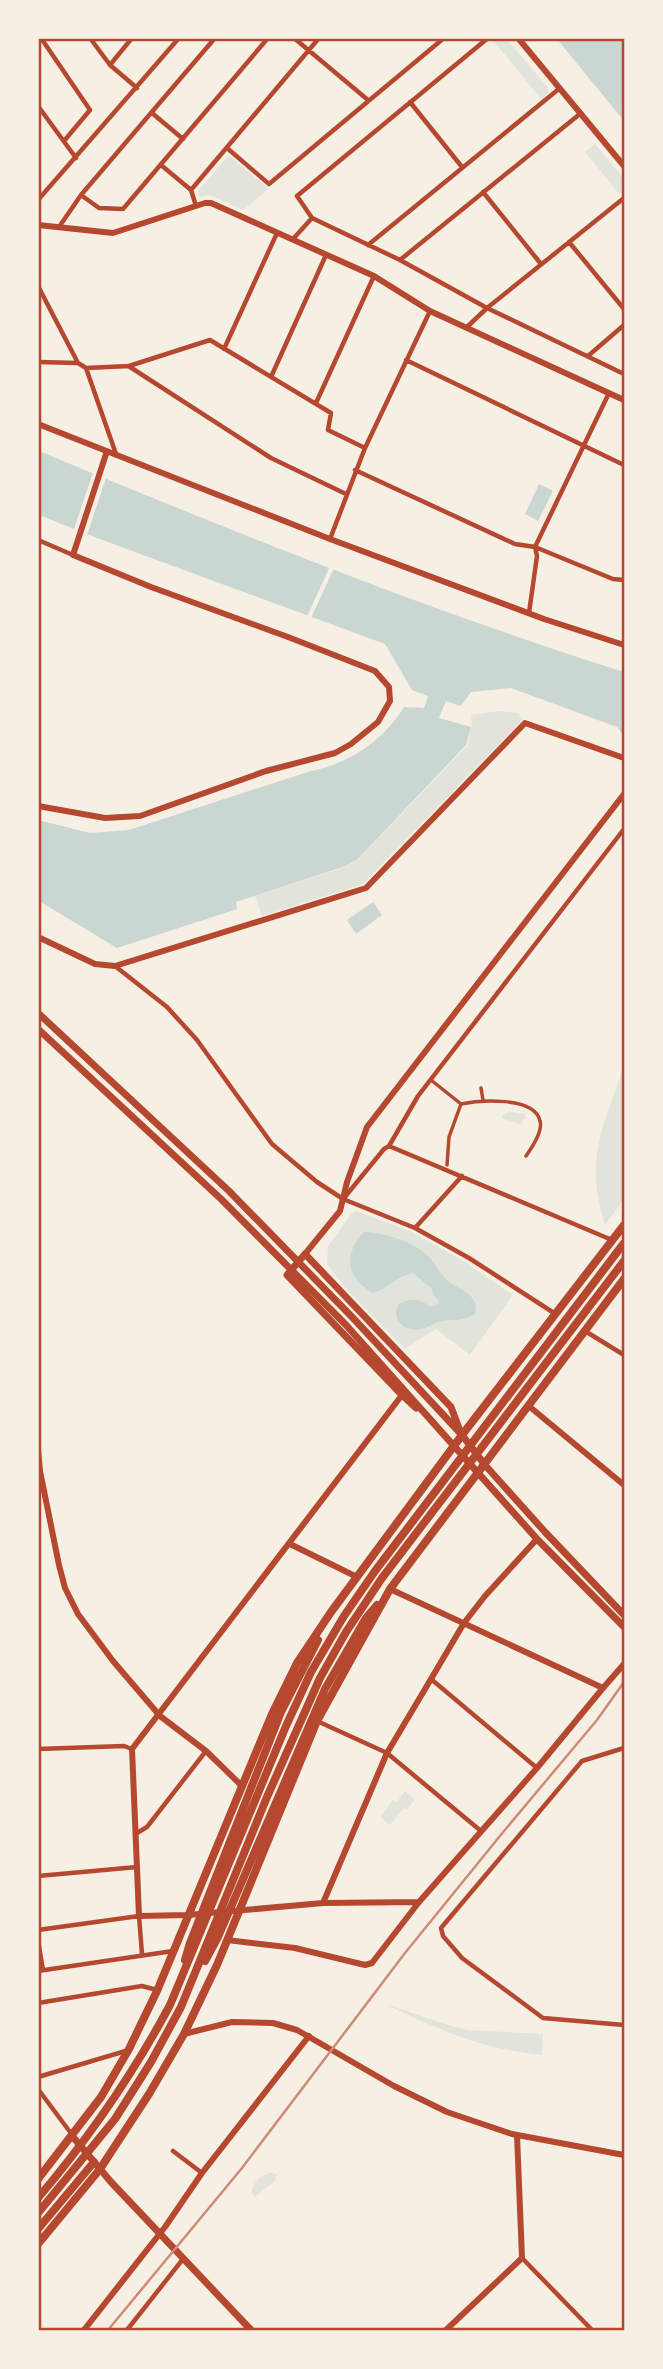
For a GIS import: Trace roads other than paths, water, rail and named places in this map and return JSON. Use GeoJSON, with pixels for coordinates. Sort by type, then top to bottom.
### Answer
{"type":"FeatureCollection","features":[{"type":"Feature","properties":{"kind":"highway"},"geometry":{"type":"LineString","coordinates":[[38,2179],[73,2137],[130,2049],[297,1663],[331,1612],[462,1435],[554,1313],[625,1225]]}},
{"type":"Feature","properties":{"kind":"highway"},"geometry":{"type":"LineString","coordinates":[[38,2198],[109,2107],[148,2045],[177,1990],[286,1726],[312,1672],[344,1616],[375,1571],[625,1243]]}},
{"type":"Feature","properties":{"kind":"highway"},"geometry":{"type":"LineString","coordinates":[[186,1994],[267,1797],[320,1678],[346,1632],[382,1577],[625,1261]]}},
{"type":"Feature","properties":{"kind":"highway"},"geometry":{"type":"LineString","coordinates":[[38,2213],[115,2119],[151,2062],[218,1937],[300,1742],[343,1655],[366,1618],[530,1407],[625,1279]]}},
{"type":"Feature","properties":{"kind":"highway"},"geometry":{"type":"LineString","coordinates":[[38,2244],[149,2094],[184,2034],[239,1912],[317,1721],[390,1589]]}},
{"type":"Feature","properties":{"kind":"highway"},"geometry":{"type":"LineString","coordinates":[[177,1990],[190,1943],[274,1730],[290,1692],[331,1612]]}},
{"type":"Feature","properties":{"kind":"highway"},"geometry":{"type":"LineString","coordinates":[[38,2229],[97,2166]]}},
{"type":"Feature","properties":{"kind":"main road"},"geometry":{"type":"LineString","coordinates":[[38,1013],[229,1191],[353,1318],[625,1615]]}},
{"type":"Feature","properties":{"kind":"main road"},"geometry":{"type":"LineString","coordinates":[[38,1028],[221,1199],[346,1325],[439,1426],[537,1539],[625,1628]]}},
{"type":"Feature","properties":{"kind":"main road"},"geometry":{"type":"LineString","coordinates":[[439,1426],[402,1395],[287,1275],[305,1254],[451,1407],[462,1435]]}},
{"type":"Feature","properties":{"kind":"main road"},"geometry":{"type":"LineString","coordinates":[[73,2137],[251,2330]]}},
{"type":"Feature","properties":{"kind":"street"},"geometry":{"type":"LineString","coordinates":[[41,38],[90,110],[64,141]]}},
{"type":"Feature","properties":{"kind":"street"},"geometry":{"type":"LineString","coordinates":[[90,38],[110,65],[137,88]]}},
{"type":"Feature","properties":{"kind":"street"},"geometry":{"type":"LineString","coordinates":[[110,65],[132,38]]}},
{"type":"Feature","properties":{"kind":"street"},"geometry":{"type":"LineString","coordinates":[[38,200],[179,38]]}},
{"type":"Feature","properties":{"kind":"street"},"geometry":{"type":"LineString","coordinates":[[59,227],[81,195],[215,38]]}},
{"type":"Feature","properties":{"kind":"street"},"geometry":{"type":"LineString","coordinates":[[81,195],[99,208],[122,209],[268,38]]}},
{"type":"Feature","properties":{"kind":"street"},"geometry":{"type":"LineString","coordinates":[[294,38],[368,100]]}},
{"type":"Feature","properties":{"kind":"street"},"geometry":{"type":"LineString","coordinates":[[191,190],[318,38]]}},
{"type":"Feature","properties":{"kind":"street"},"geometry":{"type":"LineString","coordinates":[[228,148],[269,184],[444,38]]}},
{"type":"Feature","properties":{"kind":"street"},"geometry":{"type":"LineString","coordinates":[[488,38],[297,196],[312,218],[400,260],[487,308],[625,374]]}},
{"type":"Feature","properties":{"kind":"street"},"geometry":{"type":"LineString","coordinates":[[518,38],[625,166]]}},
{"type":"Feature","properties":{"kind":"street"},"geometry":{"type":"LineString","coordinates":[[367,245],[560,88]]}},
{"type":"Feature","properties":{"kind":"street"},"geometry":{"type":"LineString","coordinates":[[410,102],[462,167]]}},
{"type":"Feature","properties":{"kind":"street"},"geometry":{"type":"LineString","coordinates":[[38,106],[76,158]]}},
{"type":"Feature","properties":{"kind":"street"},"geometry":{"type":"LineString","coordinates":[[152,113],[183,139]]}},
{"type":"Feature","properties":{"kind":"street"},"geometry":{"type":"LineString","coordinates":[[400,260],[581,113]]}},
{"type":"Feature","properties":{"kind":"street"},"geometry":{"type":"LineString","coordinates":[[161,165],[191,190],[196,205]]}},
{"type":"Feature","properties":{"kind":"street"},"geometry":{"type":"LineString","coordinates":[[483,192],[541,264]]}},
{"type":"Feature","properties":{"kind":"street"},"geometry":{"type":"LineString","coordinates":[[467,327],[625,198]]}},
{"type":"Feature","properties":{"kind":"street"},"geometry":{"type":"LineString","coordinates":[[38,225],[113,233],[196,205],[211,203],[374,276],[430,311],[625,400]]}},
{"type":"Feature","properties":{"kind":"street"},"geometry":{"type":"LineString","coordinates":[[293,239],[312,218]]}},
{"type":"Feature","properties":{"kind":"street"},"geometry":{"type":"LineString","coordinates":[[224,349],[277,233]]}},
{"type":"Feature","properties":{"kind":"street"},"geometry":{"type":"LineString","coordinates":[[569,242],[625,309]]}},
{"type":"Feature","properties":{"kind":"street"},"geometry":{"type":"LineString","coordinates":[[271,377],[326,254]]}},
{"type":"Feature","properties":{"kind":"street"},"geometry":{"type":"LineString","coordinates":[[316,403],[374,276]]}},
{"type":"Feature","properties":{"kind":"street"},"geometry":{"type":"LineString","coordinates":[[38,286],[78,363],[86,368],[130,366],[210,340],[331,413],[328,430],[365,448]]}},
{"type":"Feature","properties":{"kind":"street"},"geometry":{"type":"LineString","coordinates":[[330,539],[355,470],[430,311]]}},
{"type":"Feature","properties":{"kind":"street"},"geometry":{"type":"LineString","coordinates":[[588,356],[625,325]]}},
{"type":"Feature","properties":{"kind":"street"},"geometry":{"type":"LineString","coordinates":[[406,360],[625,465]]}},
{"type":"Feature","properties":{"kind":"street"},"geometry":{"type":"LineString","coordinates":[[38,362],[78,363]]}},
{"type":"Feature","properties":{"kind":"street"},"geometry":{"type":"LineString","coordinates":[[130,366],[271,458],[346,494]]}},
{"type":"Feature","properties":{"kind":"street"},"geometry":{"type":"LineString","coordinates":[[86,368],[116,454]]}},
{"type":"Feature","properties":{"kind":"street"},"geometry":{"type":"LineString","coordinates":[[529,613],[537,556],[535,547],[609,393]]}},
{"type":"Feature","properties":{"kind":"street"},"geometry":{"type":"LineString","coordinates":[[38,424],[106,455],[116,454],[330,539],[529,613],[625,645]]}},
{"type":"Feature","properties":{"kind":"street"},"geometry":{"type":"LineString","coordinates":[[74,552],[106,455]]}},
{"type":"Feature","properties":{"kind":"street"},"geometry":{"type":"LineString","coordinates":[[355,470],[516,544],[535,547],[613,579],[625,580]]}},
{"type":"Feature","properties":{"kind":"street"},"geometry":{"type":"LineString","coordinates":[[38,540],[74,552],[151,587],[374,671],[389,687],[390,701],[377,722],[352,744],[335,753],[266,771],[140,816],[105,818],[38,806]]}},
{"type":"Feature","properties":{"kind":"street"},"geometry":{"type":"LineString","coordinates":[[38,937],[95,964],[115,966],[366,888],[525,723],[625,758]]}},
{"type":"Feature","properties":{"kind":"street"},"geometry":{"type":"LineString","coordinates":[[305,1254],[340,1211],[367,1127],[625,794]]}},
{"type":"Feature","properties":{"kind":"street"},"geometry":{"type":"LineString","coordinates":[[343,1199],[389,1146],[430,1080],[625,829]]}},
{"type":"Feature","properties":{"kind":"street"},"geometry":{"type":"LineString","coordinates":[[115,966],[167,1007],[197,1040],[272,1144],[317,1182],[343,1199],[415,1228],[469,1258],[554,1313]]}},
{"type":"Feature","properties":{"kind":"street"},"geometry":{"type":"LineString","coordinates":[[430,1080],[461,1104],[484,1100],[520,1103],[536,1114],[541,1120],[540,1127],[526,1156]]}},
{"type":"Feature","properties":{"kind":"street"},"geometry":{"type":"LineString","coordinates":[[481,1088],[484,1100]]}},
{"type":"Feature","properties":{"kind":"street"},"geometry":{"type":"LineString","coordinates":[[447,1165],[449,1137],[461,1104]]}},
{"type":"Feature","properties":{"kind":"street"},"geometry":{"type":"LineString","coordinates":[[389,1146],[625,1243]]}},
{"type":"Feature","properties":{"kind":"street"},"geometry":{"type":"LineString","coordinates":[[415,1228],[462,1177]]}},
{"type":"Feature","properties":{"kind":"street"},"geometry":{"type":"LineString","coordinates":[[585,1331],[625,1355]]}},
{"type":"Feature","properties":{"kind":"street"},"geometry":{"type":"LineString","coordinates":[[142,1954],[132,1749],[160,1716],[402,1395]]}},
{"type":"Feature","properties":{"kind":"street"},"geometry":{"type":"LineString","coordinates":[[530,1407],[625,1485]]}},
{"type":"Feature","properties":{"kind":"street"},"geometry":{"type":"LineString","coordinates":[[38,1450],[59,1565],[65,1588],[78,1614],[113,1661],[160,1716],[205,1751],[242,1786]]}},
{"type":"Feature","properties":{"kind":"street"},"geometry":{"type":"LineString","coordinates":[[323,1903],[387,1753],[430,1679],[464,1623],[537,1539]]}},
{"type":"Feature","properties":{"kind":"street"},"geometry":{"type":"LineString","coordinates":[[290,1544],[357,1577]]}},
{"type":"Feature","properties":{"kind":"street"},"geometry":{"type":"LineString","coordinates":[[390,1589],[603,1688]]}},
{"type":"Feature","properties":{"kind":"street"},"geometry":{"type":"LineString","coordinates":[[227,1940],[295,1948],[369,1965],[419,1902],[625,1664]]}},
{"type":"Feature","properties":{"kind":"street"},"geometry":{"type":"LineString","coordinates":[[430,1679],[537,1768]]}},
{"type":"Feature","properties":{"kind":"street"},"geometry":{"type":"LineString","coordinates":[[317,1721],[387,1753],[481,1831]]}},
{"type":"Feature","properties":{"kind":"street"},"geometry":{"type":"LineString","coordinates":[[38,1749],[124,1746],[132,1749]]}},
{"type":"Feature","properties":{"kind":"street"},"geometry":{"type":"LineString","coordinates":[[625,1748],[582,1761],[441,1931],[449,1945],[462,1958],[543,2018],[625,2025]]}},
{"type":"Feature","properties":{"kind":"street"},"geometry":{"type":"LineString","coordinates":[[137,1833],[146,1827],[205,1751]]}},
{"type":"Feature","properties":{"kind":"street"},"geometry":{"type":"LineString","coordinates":[[38,1876],[138,1867]]}},
{"type":"Feature","properties":{"kind":"street"},"geometry":{"type":"LineString","coordinates":[[38,1930],[139,1916],[239,1912],[323,1903],[419,1902]]}},
{"type":"Feature","properties":{"kind":"street"},"geometry":{"type":"LineString","coordinates":[[38,1940],[41,1971],[173,1951]]}},
{"type":"Feature","properties":{"kind":"street"},"geometry":{"type":"LineString","coordinates":[[38,2003],[142,1986],[157,1991]]}},
{"type":"Feature","properties":{"kind":"street"},"geometry":{"type":"LineString","coordinates":[[184,2034],[232,2022],[273,2023],[309,2036],[394,2086],[447,2112],[517,2135],[625,2155]]}},
{"type":"Feature","properties":{"kind":"street"},"geometry":{"type":"LineString","coordinates":[[84,2330],[309,2036]]}},
{"type":"Feature","properties":{"kind":"street"},"geometry":{"type":"LineString","coordinates":[[38,2077],[130,2049]]}},
{"type":"Feature","properties":{"kind":"street"},"geometry":{"type":"LineString","coordinates":[[38,2089],[73,2137]]}},
{"type":"Feature","properties":{"kind":"street"},"geometry":{"type":"LineString","coordinates":[[517,2135],[522,2258],[592,2330]]}},
{"type":"Feature","properties":{"kind":"street"},"geometry":{"type":"LineString","coordinates":[[173,2151],[202,2173]]}},
{"type":"Feature","properties":{"kind":"street"},"geometry":{"type":"LineString","coordinates":[[446,2330],[522,2258]]}},
{"type":"Feature","properties":{"kind":"street"},"geometry":{"type":"LineString","coordinates":[[127,2330],[184,2259]]}},
{"type":"Feature","properties":{"kind":"railway"},"geometry":{"type":"LineString","coordinates":[[108,2330],[242,2168],[405,1953],[597,1720],[624,1682]]}}]}
